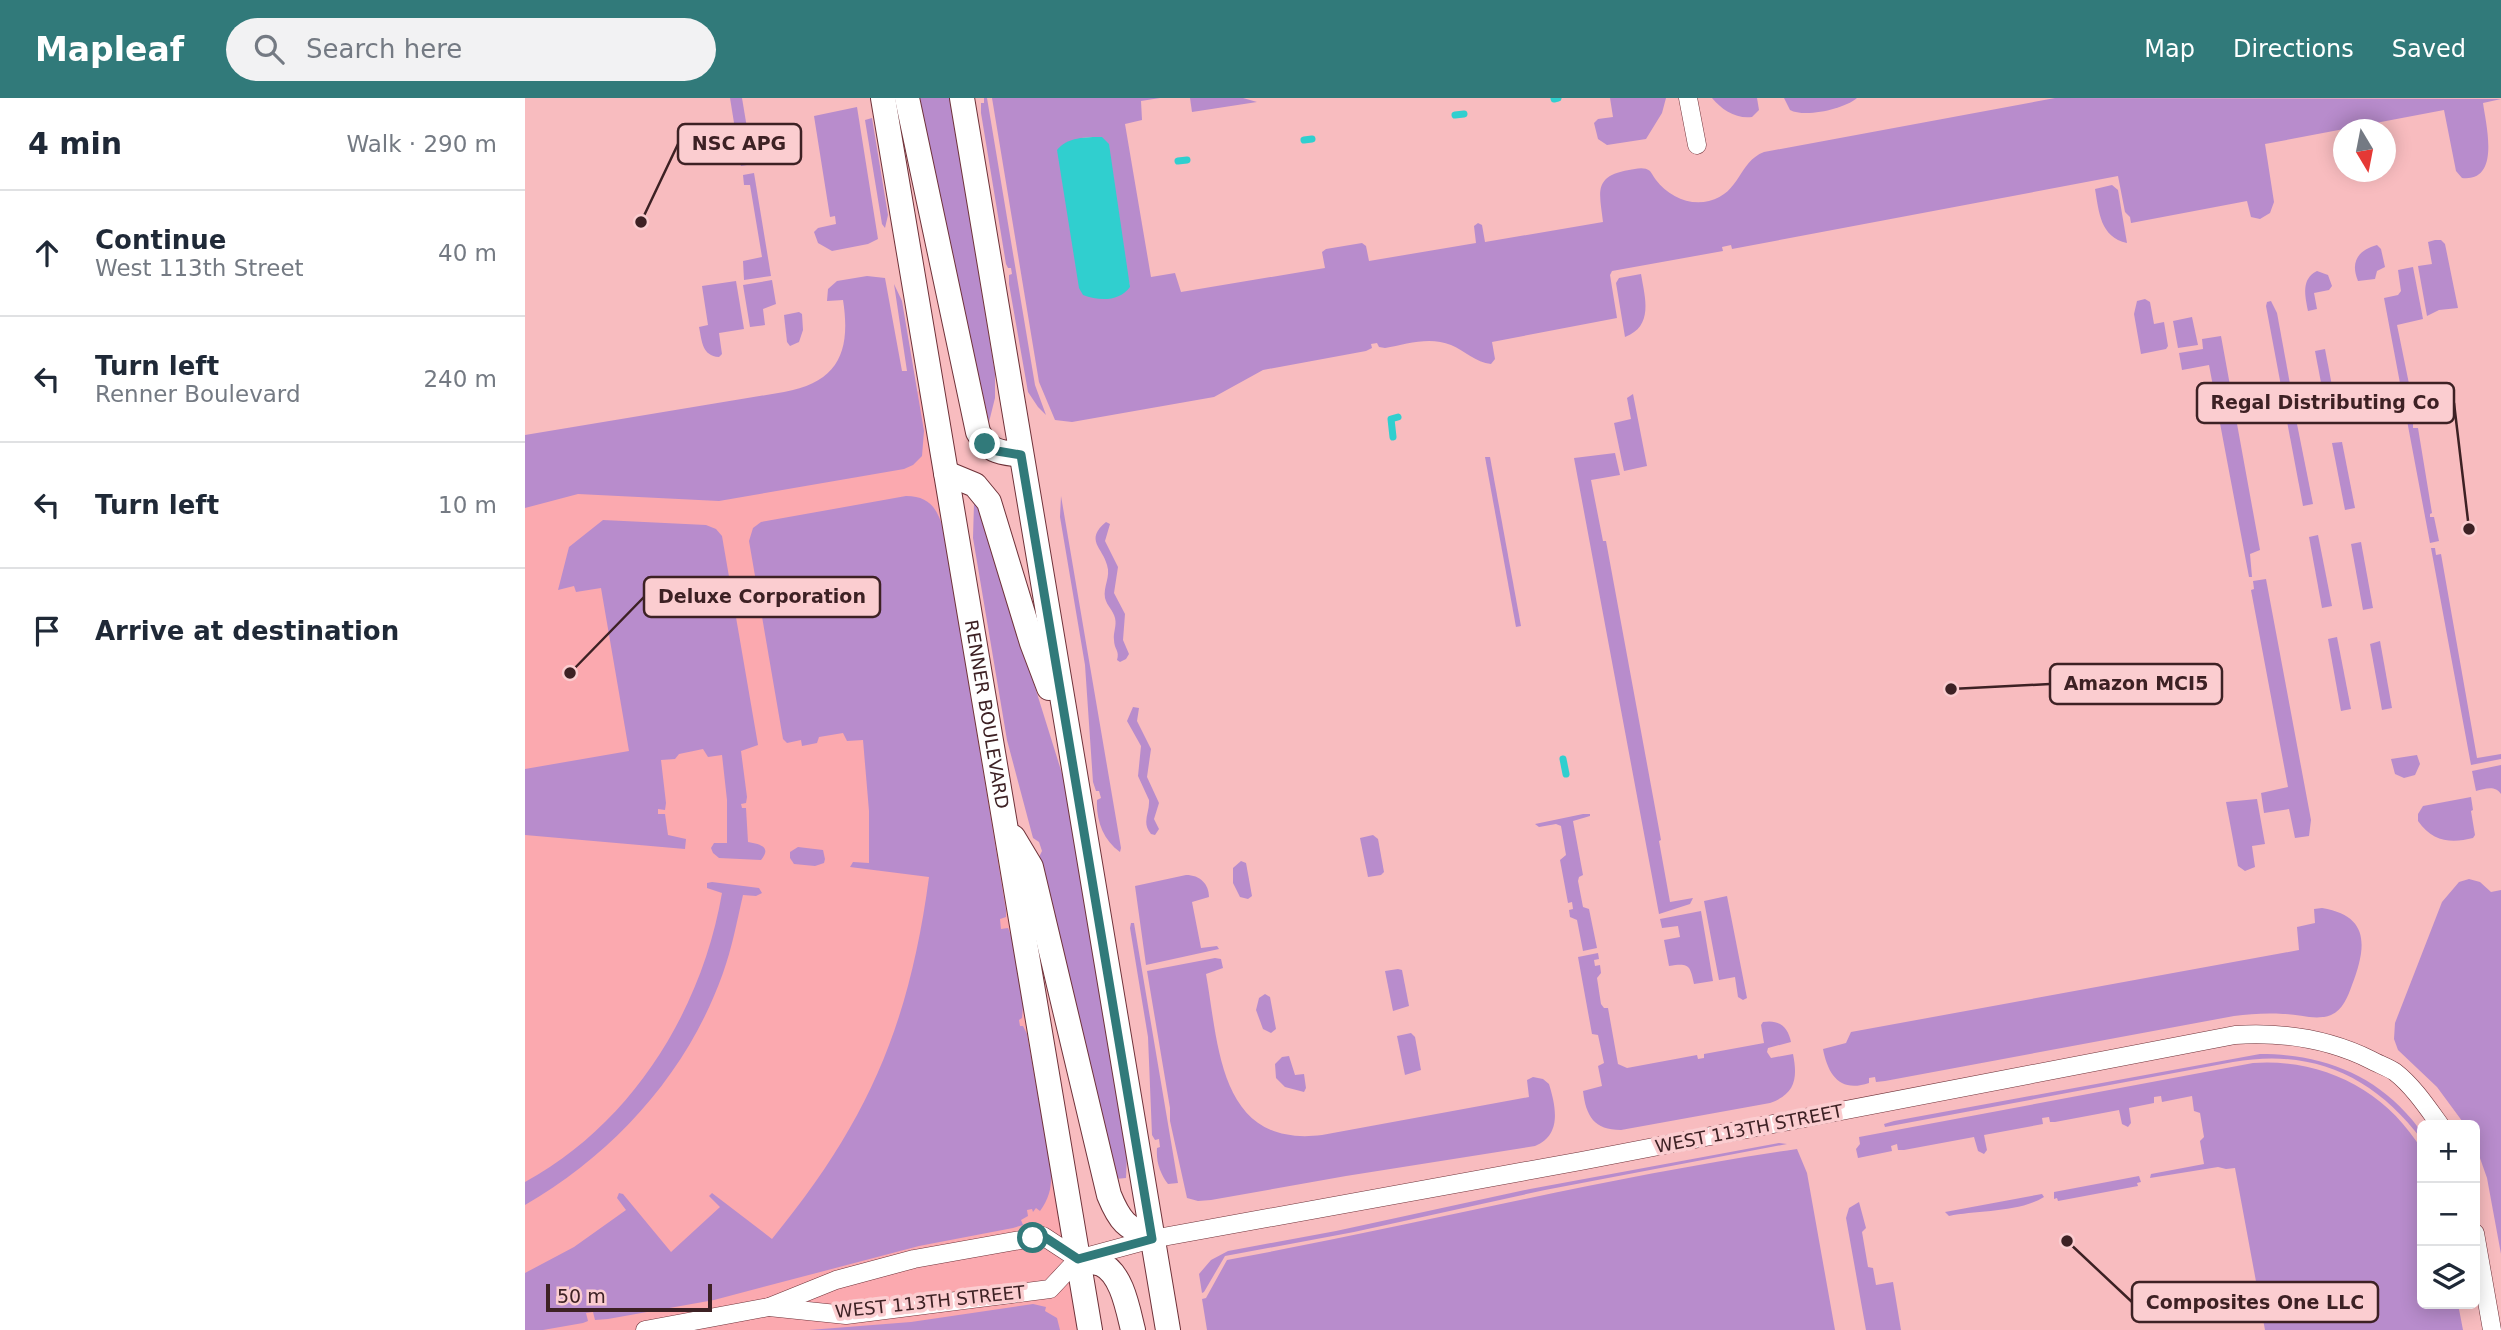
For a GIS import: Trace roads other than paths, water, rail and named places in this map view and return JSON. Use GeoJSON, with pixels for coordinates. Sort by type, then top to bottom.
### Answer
{"type":"FeatureCollection","features":[{"type":"Feature","properties":{"kind":"main road","name":"RENNER BOULEVARD"},"geometry":{"type":"LineString","coordinates":[[883,98],[1090,1330]]}},
{"type":"Feature","properties":{"kind":"main road"},"geometry":{"type":"LineString","coordinates":[[907,98],[978,432],[985,444],[997,451],[1021,455]]}},
{"type":"Feature","properties":{"kind":"main road"},"geometry":{"type":"LineString","coordinates":[[963,98],[1168,1330]]}},
{"type":"Feature","properties":{"kind":"main road"},"geometry":{"type":"LineString","coordinates":[[946,473],[975,485],[989,502],[1032,643],[1068,738]]}},
{"type":"Feature","properties":{"kind":"main road"},"geometry":{"type":"LineString","coordinates":[[1005,825],[1031,867],[1109,1195],[1118,1216],[1128,1228],[1152,1239]]}},
{"type":"Feature","properties":{"kind":"main road"},"geometry":{"type":"LineString","coordinates":[[1078,1259],[1102,1265],[1110,1271],[1127,1307],[1133,1330]]}},
{"type":"Feature","properties":{"kind":"street"},"geometry":{"type":"LineString","coordinates":[[1688,98],[1697,145]]}},
{"type":"Feature","properties":{"kind":"street","name":"WEST 113TH STREET"},"geometry":{"type":"LineString","coordinates":[[769,1307],[846,1315],[1050,1289],[1078,1259],[1152,1239],[1594,1159],[2235,1035],[2296,1035],[2352,1051],[2395,1072],[2425,1103],[2437,1120]]}},
{"type":"Feature","properties":{"kind":"street","name":"WEST 113TH STREET"},"geometry":{"type":"LineString","coordinates":[[645,1330],[769,1307],[836,1280],[915,1259],[1043,1236],[1078,1259]]}},
{"type":"Feature","properties":{"kind":"street"},"geometry":{"type":"LineString","coordinates":[[2477,1246],[2492,1330]]}},
{"type":"Feature","properties":{"kind":"water"},"geometry":{"type":"Polygon","coordinates":[[[1102,137],[1109,144],[1130,287],[1115,298],[1102,299],[1083,295],[1079,288],[1057,150],[1071,140],[1102,137]]]}},
{"type":"Feature","properties":{"kind":"waterway"},"geometry":{"type":"LineString","coordinates":[[1554,99],[1558,98]]}},
{"type":"Feature","properties":{"kind":"waterway"},"geometry":{"type":"LineString","coordinates":[[1455,115],[1464,114]]}},
{"type":"Feature","properties":{"kind":"waterway"},"geometry":{"type":"LineString","coordinates":[[1304,140],[1312,139]]}},
{"type":"Feature","properties":{"kind":"waterway"},"geometry":{"type":"LineString","coordinates":[[1178,161],[1187,160]]}},
{"type":"Feature","properties":{"kind":"waterway"},"geometry":{"type":"LineString","coordinates":[[1393,437],[1391,419],[1398,417]]}},
{"type":"Feature","properties":{"kind":"waterway"},"geometry":{"type":"LineString","coordinates":[[1563,759],[1566,774]]}},
{"type":"Feature","properties":{"kind":"place","name":"NSC APG"},"geometry":{"type":"Point","coordinates":[641,222]}},
{"type":"Feature","properties":{"kind":"place","name":"Regal Distributing Co"},"geometry":{"type":"Point","coordinates":[2469,529]}},
{"type":"Feature","properties":{"kind":"place","name":"Deluxe Corporation"},"geometry":{"type":"Point","coordinates":[570,673]}},
{"type":"Feature","properties":{"kind":"place","name":"Amazon MCI5"},"geometry":{"type":"Point","coordinates":[1951,689]}},
{"type":"Feature","properties":{"kind":"place","name":"Composites One LLC"},"geometry":{"type":"Point","coordinates":[2067,1241]}}]}
